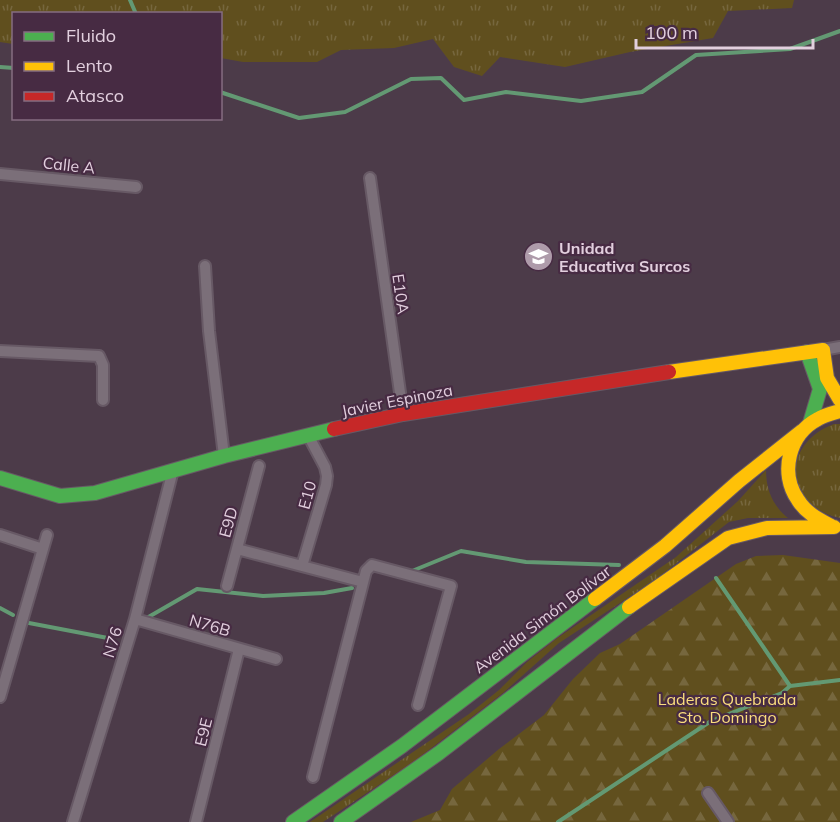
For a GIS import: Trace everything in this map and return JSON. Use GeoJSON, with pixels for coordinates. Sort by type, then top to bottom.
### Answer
{"type":"FeatureCollection","features":[{"type":"Feature","properties":{"kind":"main road","name":"Javier Espinoza"},"geometry":{"type":"LineString","coordinates":[[0,478],[60,496],[95,493],[224,456],[403,414],[612,380],[823,350]]}},
{"type":"Feature","properties":{"kind":"main road"},"geometry":{"type":"LineString","coordinates":[[823,350],[827,378],[840,399]]}},
{"type":"Feature","properties":{"kind":"main road"},"geometry":{"type":"LineString","coordinates":[[807,352],[820,389],[806,427],[792,446],[788,462],[788,480],[794,496],[804,510],[818,521],[838,528]]}},
{"type":"Feature","properties":{"kind":"main road","name":"Avenida Simón Bolívar"},"geometry":{"type":"LineString","coordinates":[[293,822],[402,746],[628,575],[806,427],[829,413],[840,411]]}},
{"type":"Feature","properties":{"kind":"main road"},"geometry":{"type":"LineString","coordinates":[[340,822],[511,699],[611,619],[728,538],[747,530],[762,528],[838,528]]}},
{"type":"Feature","properties":{"kind":"street","name":"Calle A"},"geometry":{"type":"LineString","coordinates":[[0,174],[136,187]]}},
{"type":"Feature","properties":{"kind":"street","name":"E10A"},"geometry":{"type":"LineString","coordinates":[[370,178],[403,414]]}},
{"type":"Feature","properties":{"kind":"street"},"geometry":{"type":"LineString","coordinates":[[205,266],[208,331],[224,456]]}},
{"type":"Feature","properties":{"kind":"street","name":"Javier Espinoza"},"geometry":{"type":"LineString","coordinates":[[823,350],[840,347]]}},
{"type":"Feature","properties":{"kind":"street"},"geometry":{"type":"LineString","coordinates":[[0,351],[99,356],[103,365],[103,400]]}},
{"type":"Feature","properties":{"kind":"street","name":"E10"},"geometry":{"type":"LineString","coordinates":[[302,566],[327,476],[308,435]]}},
{"type":"Feature","properties":{"kind":"street","name":"E9D"},"geometry":{"type":"LineString","coordinates":[[227,586],[259,466]]}},
{"type":"Feature","properties":{"kind":"street","name":"N76"},"geometry":{"type":"LineString","coordinates":[[73,822],[135,619],[173,470]]}},
{"type":"Feature","properties":{"kind":"street"},"geometry":{"type":"LineString","coordinates":[[0,535],[43,549]]}},
{"type":"Feature","properties":{"kind":"street"},"geometry":{"type":"LineString","coordinates":[[0,697],[47,535]]}},
{"type":"Feature","properties":{"kind":"street"},"geometry":{"type":"LineString","coordinates":[[237,549],[363,582]]}},
{"type":"Feature","properties":{"kind":"street"},"geometry":{"type":"LineString","coordinates":[[313,777],[366,571],[372,566],[451,586],[418,705]]}},
{"type":"Feature","properties":{"kind":"street","name":"N76B"},"geometry":{"type":"LineString","coordinates":[[135,619],[276,659]]}},
{"type":"Feature","properties":{"kind":"street","name":"E9E"},"geometry":{"type":"LineString","coordinates":[[196,822],[239,649]]}},
{"type":"Feature","properties":{"kind":"street"},"geometry":{"type":"LineString","coordinates":[[708,793],[727,822]]}},
{"type":"Feature","properties":{"kind":"green space"},"geometry":{"type":"Polygon","coordinates":[[[0,0],[794,0],[792,8],[728,11],[713,38],[630,52],[565,67],[500,57],[482,76],[454,67],[433,39],[394,48],[341,50],[317,62],[243,62],[222,58],[222,12],[12,12],[12,44],[0,42],[0,0]]]}},
{"type":"Feature","properties":{"kind":"green space"},"geometry":{"type":"Polygon","coordinates":[[[834,424],[840,424],[840,518],[821,511],[808,501],[799,488],[796,474],[797,459],[804,445],[816,433],[834,424]]]}},
{"type":"Feature","properties":{"kind":"green space"},"geometry":{"type":"Polygon","coordinates":[[[766,470],[771,497],[788,518],[748,518],[729,522],[655,580],[559,643],[503,693],[412,763],[323,822],[310,822],[469,714],[556,639],[676,557],[738,501],[766,470]]]}},
{"type":"Feature","properties":{"kind":"green space","name":"Laderas Quebrada Sto. Domingo"},"geometry":{"type":"Polygon","coordinates":[[[783,555],[840,563],[840,822],[411,822],[440,810],[452,789],[544,715],[573,679],[600,653],[620,644],[736,564],[756,556],[783,555]]]}},
{"type":"Feature","properties":{"kind":"waterway"},"geometry":{"type":"LineString","coordinates":[[130,0],[135,12]]}},
{"type":"Feature","properties":{"kind":"waterway"},"geometry":{"type":"LineString","coordinates":[[222,93],[299,118],[345,112],[411,79],[441,78],[464,100],[506,92],[581,101],[642,92],[696,55],[790,49],[840,31]]}},
{"type":"Feature","properties":{"kind":"waterway"},"geometry":{"type":"LineString","coordinates":[[0,67],[12,68]]}},
{"type":"Feature","properties":{"kind":"waterway"},"geometry":{"type":"LineString","coordinates":[[412,571],[461,551],[526,562],[619,565]]}},
{"type":"Feature","properties":{"kind":"waterway"},"geometry":{"type":"LineString","coordinates":[[716,578],[790,686]]}},
{"type":"Feature","properties":{"kind":"waterway"},"geometry":{"type":"LineString","coordinates":[[145,619],[197,589],[263,596],[324,593],[352,588]]}},
{"type":"Feature","properties":{"kind":"waterway"},"geometry":{"type":"LineString","coordinates":[[0,608],[13,615]]}},
{"type":"Feature","properties":{"kind":"waterway"},"geometry":{"type":"LineString","coordinates":[[29,623],[113,639]]}},
{"type":"Feature","properties":{"kind":"waterway"},"geometry":{"type":"LineString","coordinates":[[558,822],[711,721],[782,693],[790,686],[840,680]]}},
{"type":"Feature","properties":{"kind":"traffic: fast"},"geometry":{"type":"LineString","coordinates":[[807,352],[820,389],[810,423]]}},
{"type":"Feature","properties":{"kind":"traffic: fast"},"geometry":{"type":"LineString","coordinates":[[0,478],[60,496],[95,493],[224,456],[334,429]]}},
{"type":"Feature","properties":{"kind":"traffic: fast"},"geometry":{"type":"LineString","coordinates":[[293,822],[402,746],[595,599]]}},
{"type":"Feature","properties":{"kind":"traffic: fast"},"geometry":{"type":"LineString","coordinates":[[341,822],[439,753],[629,607]]}},
{"type":"Feature","properties":{"kind":"traffic: slow"},"geometry":{"type":"LineString","coordinates":[[669,372],[823,350],[827,378],[840,400]]}},
{"type":"Feature","properties":{"kind":"traffic: slow"},"geometry":{"type":"LineString","coordinates":[[831,526],[801,505],[792,489],[788,466],[794,444],[800,434],[820,418],[840,411]]}},
{"type":"Feature","properties":{"kind":"traffic: slow"},"geometry":{"type":"LineString","coordinates":[[595,599],[665,546],[739,481],[802,431]]}},
{"type":"Feature","properties":{"kind":"traffic: slow"},"geometry":{"type":"LineString","coordinates":[[629,607],[728,538],[767,528],[834,527]]}},
{"type":"Feature","properties":{"kind":"traffic: jam"},"geometry":{"type":"LineString","coordinates":[[334,429],[403,414],[669,372]]}},
{"type":"Feature","properties":{"kind":"place","name":"Unidad Educativa Surcos"},"geometry":{"type":"Point","coordinates":[538,257]}}]}
